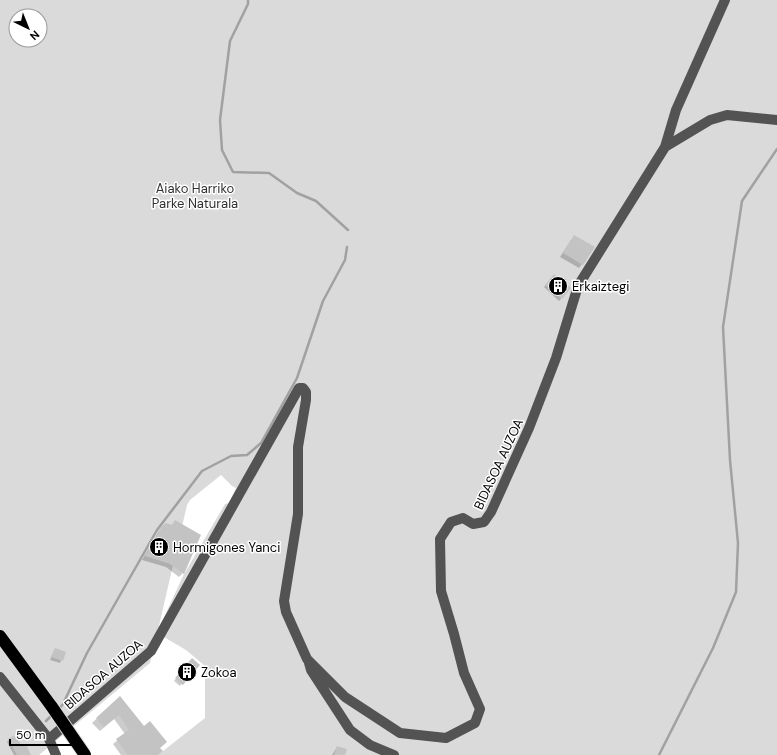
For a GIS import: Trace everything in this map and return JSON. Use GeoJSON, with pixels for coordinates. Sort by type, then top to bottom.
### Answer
{"type":"FeatureCollection","features":[{"type":"Feature","properties":{"kind":"highway"},"geometry":{"type":"LineString","coordinates":[[0,636],[85,755]]}},
{"type":"Feature","properties":{"kind":"street"},"geometry":{"type":"LineString","coordinates":[[665,147],[679,104],[725,0]]}},
{"type":"Feature","properties":{"kind":"street","name":"BIDASOA AUZOA"},"geometry":{"type":"LineString","coordinates":[[307,658],[345,697],[400,733],[446,738],[475,723],[480,709],[464,673],[441,591],[440,539],[451,522],[463,518],[473,524],[484,522],[491,512],[529,428],[556,358],[578,286],[665,147],[710,120],[727,115],[777,120]]}},
{"type":"Feature","properties":{"kind":"street","name":"BIDASOA AUZOA"},"geometry":{"type":"LineString","coordinates":[[48,739],[151,651],[299,388],[303,388],[306,392],[306,400],[298,447],[298,514],[284,601],[286,612],[311,670],[350,730],[370,744],[394,755]]}},
{"type":"Feature","properties":{"kind":"street"},"geometry":{"type":"LineString","coordinates":[[0,677],[48,739],[56,755]]}},
{"type":"Feature","properties":{"kind":"green space","name":"Aiako Harriko Parke Naturala"},"geometry":{"type":"Polygon","coordinates":[[[0,0],[777,0],[777,755],[158,755],[205,718],[205,666],[186,650],[157,633],[150,663],[39,755],[0,755],[0,0]],[[221,475],[190,500],[187,505],[158,630],[184,574],[225,504],[229,503],[236,488],[221,475]]]}},
{"type":"Feature","properties":{"kind":"building"},"geometry":{"type":"Polygon","coordinates":[[[574,235],[595,247],[583,265],[563,253],[574,235]]]}},
{"type":"Feature","properties":{"kind":"building","name":"Erkaiztegi"},"geometry":{"type":"Polygon","coordinates":[[[554,274],[571,288],[562,299],[545,285],[554,274]]]}},
{"type":"Feature","properties":{"kind":"building","name":"Hormigones Yanci"},"geometry":{"type":"Polygon","coordinates":[[[175,520],[201,535],[184,574],[170,564],[145,556],[162,526],[166,523],[172,525],[175,520]]]}},
{"type":"Feature","properties":{"kind":"building"},"geometry":{"type":"Polygon","coordinates":[[[55,648],[66,652],[63,661],[51,657],[55,648]]]}},
{"type":"Feature","properties":{"kind":"building","name":"Zokoa"},"geometry":{"type":"Polygon","coordinates":[[[192,658],[200,665],[183,685],[175,678],[192,658]]]}},
{"type":"Feature","properties":{"kind":"building"},"geometry":{"type":"Polygon","coordinates":[[[120,696],[144,726],[150,721],[167,742],[160,748],[163,751],[158,755],[128,755],[116,739],[129,730],[119,715],[104,727],[96,718],[120,696]]]}},
{"type":"Feature","properties":{"kind":"building"},"geometry":{"type":"Polygon","coordinates":[[[15,735],[22,746],[26,744],[31,755],[17,755],[8,739],[15,735]]]}},
{"type":"Feature","properties":{"kind":"building"},"geometry":{"type":"Polygon","coordinates":[[[337,746],[347,749],[345,755],[334,755],[337,746]]]}},
{"type":"Feature","properties":{"kind":"waterway"},"geometry":{"type":"LineString","coordinates":[[248,0],[248,4],[230,41],[220,120],[222,150],[233,172],[269,173],[297,193],[316,201],[348,230]]}},
{"type":"Feature","properties":{"kind":"waterway"},"geometry":{"type":"LineString","coordinates":[[659,755],[713,648],[736,592],[738,543],[730,460],[723,327],[742,201],[777,149]]}},
{"type":"Feature","properties":{"kind":"waterway"},"geometry":{"type":"LineString","coordinates":[[59,709],[63,704],[87,653],[157,530],[202,471],[231,456],[247,455],[261,443],[297,378],[323,301],[345,260],[347,247]]}},
{"type":"Feature","properties":{"kind":"waterway"},"geometry":{"type":"LineString","coordinates":[[46,721],[52,715]]}},
{"type":"Feature","properties":{"kind":"place","name":"Erkaiztegi"},"geometry":{"type":"Point","coordinates":[558,286]}},
{"type":"Feature","properties":{"kind":"place","name":"Hormigones Yanci"},"geometry":{"type":"Point","coordinates":[159,547]}},
{"type":"Feature","properties":{"kind":"place","name":"Zokoa"},"geometry":{"type":"Point","coordinates":[187,672]}}]}
